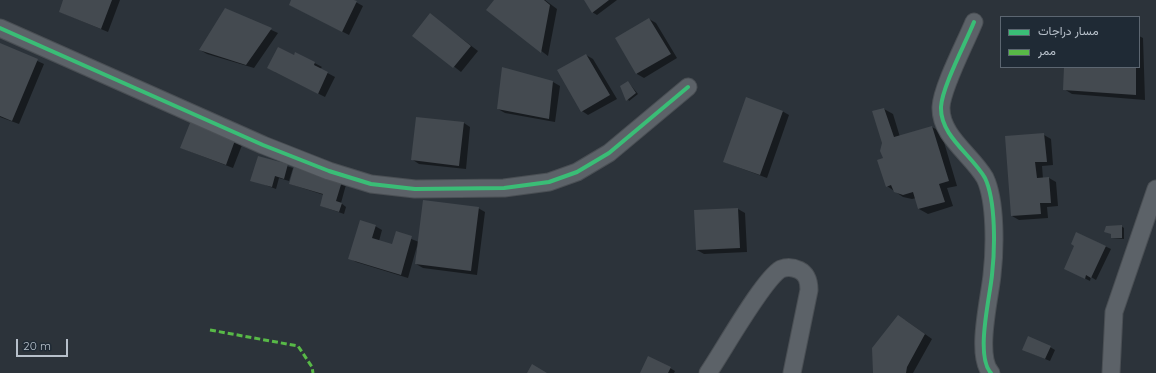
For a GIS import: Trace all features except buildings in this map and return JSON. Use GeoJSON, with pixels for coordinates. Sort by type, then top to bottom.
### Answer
{"type":"FeatureCollection","features":[{"type":"Feature","properties":{"kind":"street"},"geometry":{"type":"LineString","coordinates":[[974,22],[950,79],[941,106],[942,118],[947,130],[985,179],[992,206],[993,267],[985,331],[984,355],[991,373]]}},
{"type":"Feature","properties":{"kind":"street"},"geometry":{"type":"LineString","coordinates":[[0,28],[263,145],[329,171],[371,184],[415,189],[504,188],[549,182],[577,172],[609,153],[688,87]]}},
{"type":"Feature","properties":{"kind":"street"},"geometry":{"type":"LineString","coordinates":[[1111,373],[1114,312],[1156,189]]}},
{"type":"Feature","properties":{"kind":"street"},"geometry":{"type":"LineString","coordinates":[[708,373],[768,282],[782,269],[790,267],[798,269],[804,273],[808,280],[810,290],[792,373]]}},
{"type":"Feature","properties":{"kind":"marked path"},"geometry":{"type":"LineString","coordinates":[[210,330],[298,346],[312,367],[313,373]]}},
{"type":"Feature","properties":{"kind":"cycle path"},"geometry":{"type":"LineString","coordinates":[[974,22],[945,88],[941,107],[942,117],[951,136],[985,178],[989,188],[993,212],[994,252],[985,326],[984,354],[986,365],[991,373]]}},
{"type":"Feature","properties":{"kind":"cycle path"},"geometry":{"type":"LineString","coordinates":[[0,28],[263,145],[329,171],[371,184],[415,189],[504,188],[549,182],[577,172],[609,153],[688,87]]}}]}
